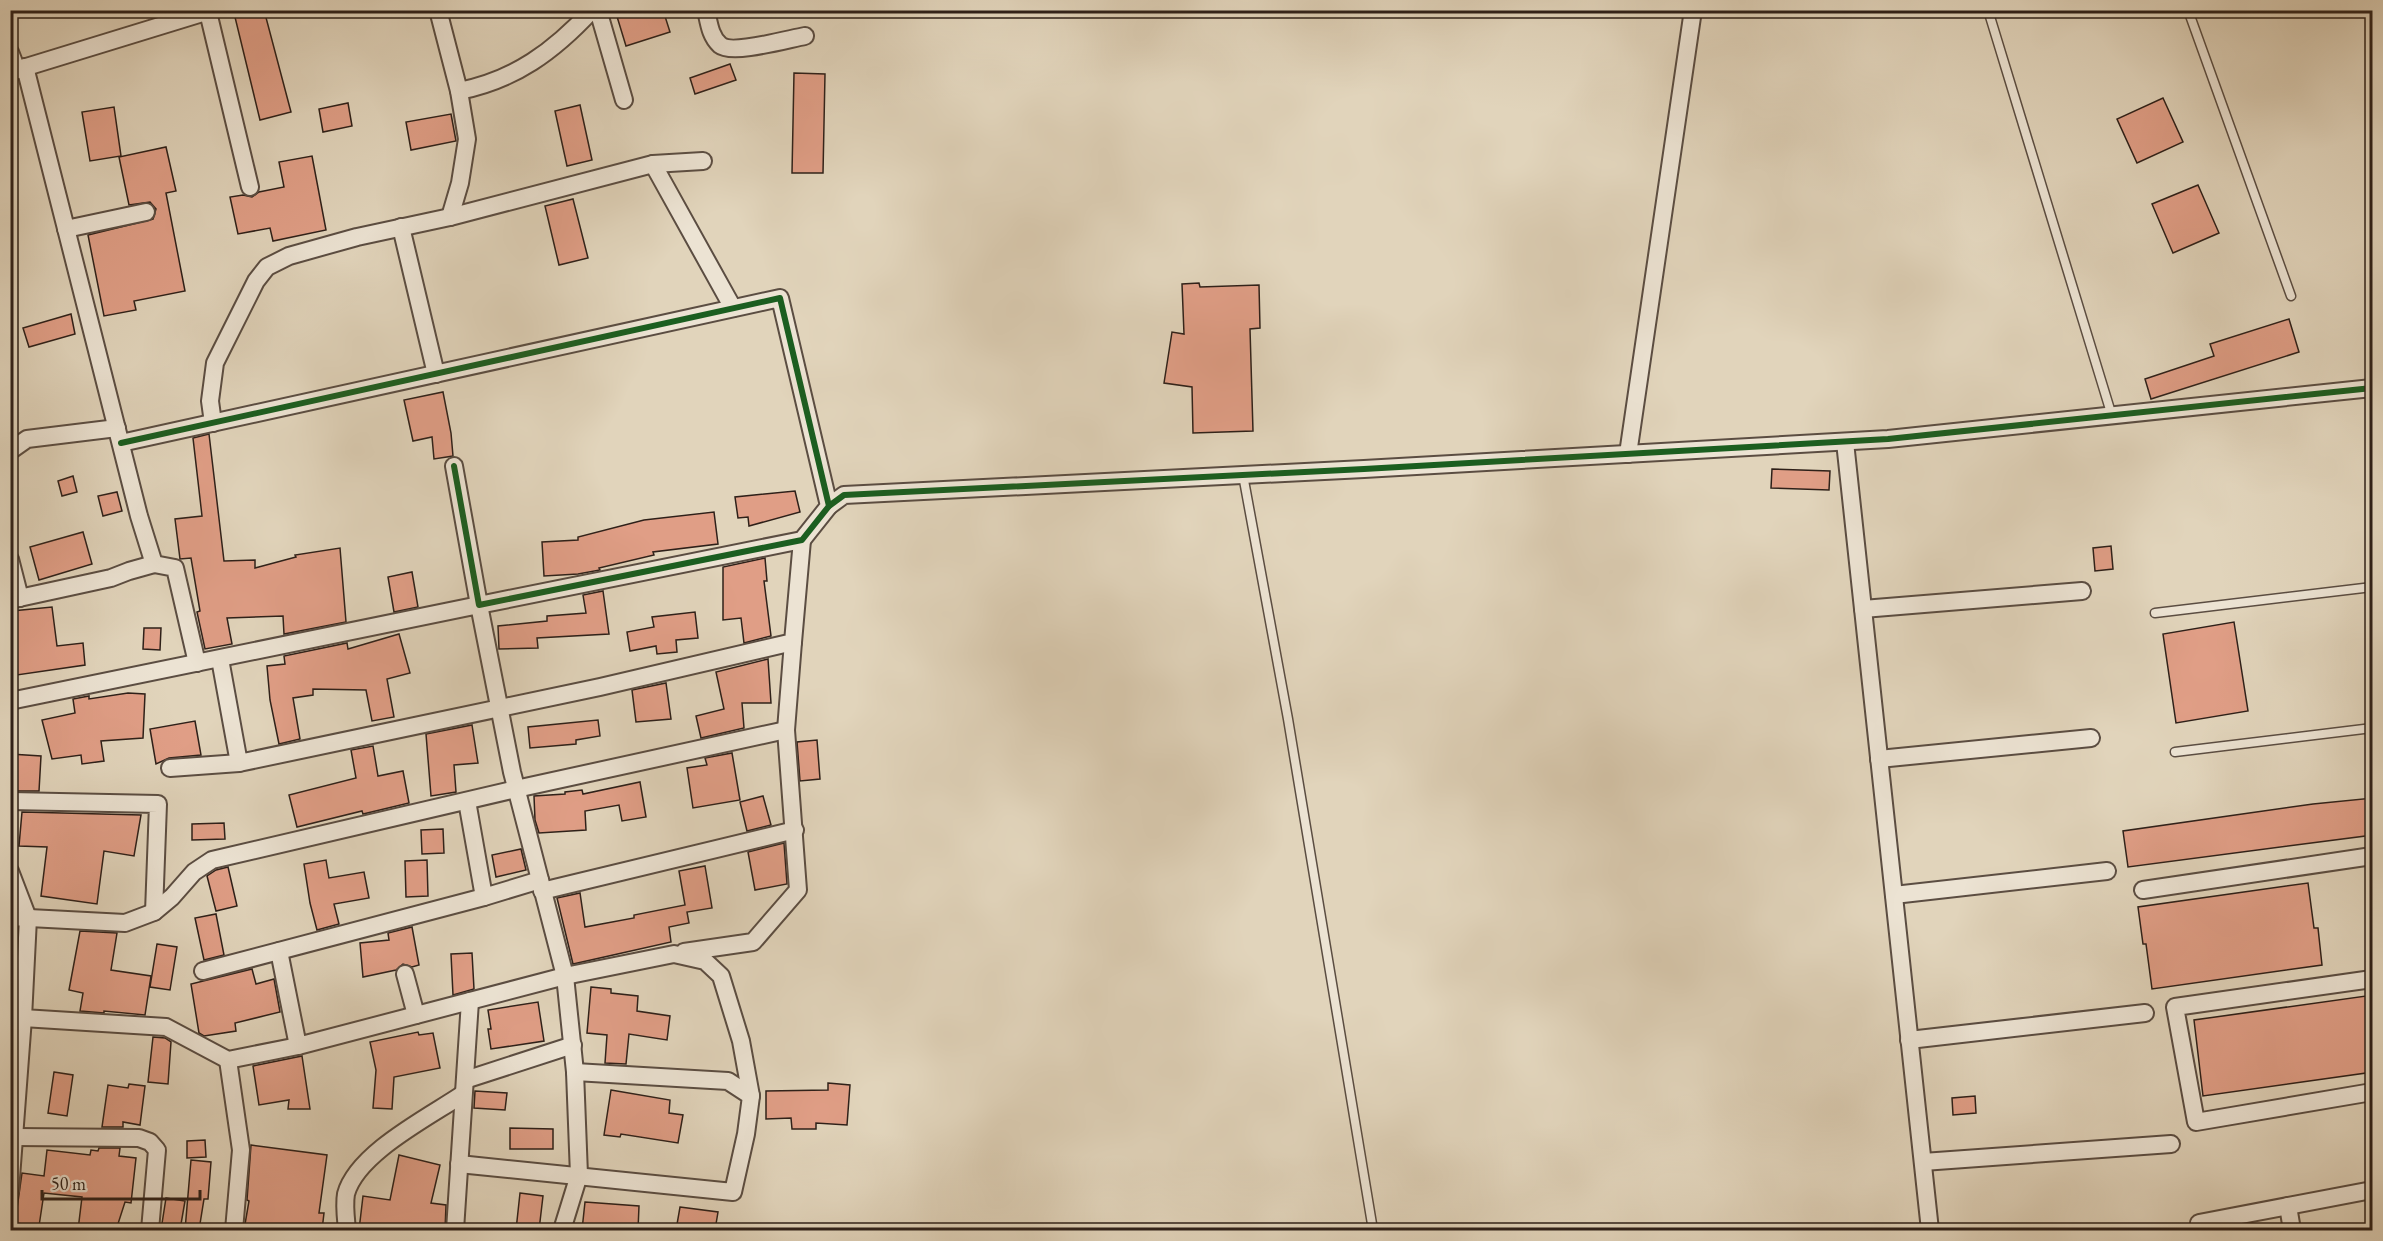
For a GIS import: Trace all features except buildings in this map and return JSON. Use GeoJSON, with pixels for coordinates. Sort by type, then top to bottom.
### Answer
{"type":"FeatureCollection","features":[{"type":"Feature","properties":{"kind":"street"},"geometry":{"type":"LineString","coordinates":[[438,10],[459,91],[467,139],[460,183],[450,217]]}},
{"type":"Feature","properties":{"kind":"street"},"geometry":{"type":"LineString","coordinates":[[459,91],[485,86],[535,60],[564,40],[591,10]]}},
{"type":"Feature","properties":{"kind":"street"},"geometry":{"type":"LineString","coordinates":[[598,10],[624,100]]}},
{"type":"Feature","properties":{"kind":"street"},"geometry":{"type":"LineString","coordinates":[[706,10],[712,36],[722,47],[731,49],[751,47],[805,36]]}},
{"type":"Feature","properties":{"kind":"street"},"geometry":{"type":"LineString","coordinates":[[1628,454],[1693,10]]}},
{"type":"Feature","properties":{"kind":"street"},"geometry":{"type":"LineString","coordinates":[[18,70],[210,11],[250,187]]}},
{"type":"Feature","properties":{"kind":"street"},"geometry":{"type":"LineString","coordinates":[[10,52],[18,70],[66,229],[153,564]]}},
{"type":"Feature","properties":{"kind":"street"},"geometry":{"type":"LineString","coordinates":[[213,423],[210,401],[215,363],[256,281],[267,267],[289,256],[653,165],[703,161]]}},
{"type":"Feature","properties":{"kind":"street"},"geometry":{"type":"LineString","coordinates":[[653,165],[733,308]]}},
{"type":"Feature","properties":{"kind":"street"},"geometry":{"type":"LineString","coordinates":[[66,229],[146,212]]}},
{"type":"Feature","properties":{"kind":"street"},"geometry":{"type":"LineString","coordinates":[[401,227],[436,374]]}},
{"type":"Feature","properties":{"kind":"street"},"geometry":{"type":"LineString","coordinates":[[10,451],[27,439],[119,436],[213,423],[780,298],[829,506]]}},
{"type":"Feature","properties":{"kind":"street"},"geometry":{"type":"LineString","coordinates":[[23,1018],[166,1027],[228,1060],[298,1046],[565,976],[674,954],[753,942],[798,890],[786,730],[802,540],[829,506],[844,495],[1845,442],[2373,388]]}},
{"type":"Feature","properties":{"kind":"street"},"geometry":{"type":"LineString","coordinates":[[1845,442],[1930,1230]]}},
{"type":"Feature","properties":{"kind":"street"},"geometry":{"type":"LineString","coordinates":[[454,466],[516,789],[565,976],[576,1072],[579,1174],[562,1230]]}},
{"type":"Feature","properties":{"kind":"street"},"geometry":{"type":"LineString","coordinates":[[10,701],[802,540]]}},
{"type":"Feature","properties":{"kind":"street"},"geometry":{"type":"LineString","coordinates":[[10,559],[15,599],[111,579],[153,564],[175,568],[197,663]]}},
{"type":"Feature","properties":{"kind":"street"},"geometry":{"type":"LineString","coordinates":[[1863,609],[2082,591]]}},
{"type":"Feature","properties":{"kind":"street"},"geometry":{"type":"LineString","coordinates":[[170,768],[239,763],[600,687],[793,642]]}},
{"type":"Feature","properties":{"kind":"street"},"geometry":{"type":"LineString","coordinates":[[220,659],[239,763]]}},
{"type":"Feature","properties":{"kind":"street"},"geometry":{"type":"LineString","coordinates":[[10,917],[125,923],[154,912],[172,897],[194,872],[212,860],[516,789],[786,730]]}},
{"type":"Feature","properties":{"kind":"street"},"geometry":{"type":"LineString","coordinates":[[1879,759],[2091,738]]}},
{"type":"Feature","properties":{"kind":"street"},"geometry":{"type":"LineString","coordinates":[[10,801],[158,804],[154,912]]}},
{"type":"Feature","properties":{"kind":"street"},"geometry":{"type":"LineString","coordinates":[[466,801],[484,897]]}},
{"type":"Feature","properties":{"kind":"street"},"geometry":{"type":"LineString","coordinates":[[203,971],[484,897],[795,830]]}},
{"type":"Feature","properties":{"kind":"street"},"geometry":{"type":"LineString","coordinates":[[2143,890],[2373,856]]}},
{"type":"Feature","properties":{"kind":"street"},"geometry":{"type":"LineString","coordinates":[[10,871],[28,918],[11,1183]]}},
{"type":"Feature","properties":{"kind":"street"},"geometry":{"type":"LineString","coordinates":[[1894,895],[2107,871]]}},
{"type":"Feature","properties":{"kind":"street"},"geometry":{"type":"LineString","coordinates":[[279,951],[298,1046]]}},
{"type":"Feature","properties":{"kind":"street"},"geometry":{"type":"LineString","coordinates":[[459,1164],[579,1174],[733,1192],[746,1134],[751,1096],[741,1041],[722,976],[705,961],[674,954]]}},
{"type":"Feature","properties":{"kind":"street"},"geometry":{"type":"LineString","coordinates":[[405,974],[416,1015]]}},
{"type":"Feature","properties":{"kind":"street"},"geometry":{"type":"LineString","coordinates":[[2373,979],[2175,1006],[2196,1122],[2373,1092]]}},
{"type":"Feature","properties":{"kind":"street"},"geometry":{"type":"LineString","coordinates":[[455,1230],[470,1001]]}},
{"type":"Feature","properties":{"kind":"street"},"geometry":{"type":"LineString","coordinates":[[1910,1040],[2145,1014]]}},
{"type":"Feature","properties":{"kind":"street"},"geometry":{"type":"LineString","coordinates":[[347,1230],[346,1196],[353,1178],[372,1155],[464,1087],[573,1045]]}},
{"type":"Feature","properties":{"kind":"street"},"geometry":{"type":"LineString","coordinates":[[228,1060],[241,1150],[234,1230]]}},
{"type":"Feature","properties":{"kind":"street"},"geometry":{"type":"LineString","coordinates":[[576,1072],[728,1081],[751,1096]]}},
{"type":"Feature","properties":{"kind":"street"},"geometry":{"type":"LineString","coordinates":[[15,1137],[139,1138],[150,1142],[157,1150],[150,1230]]}},
{"type":"Feature","properties":{"kind":"street"},"geometry":{"type":"LineString","coordinates":[[1923,1162],[2171,1144]]}},
{"type":"Feature","properties":{"kind":"street"},"geometry":{"type":"LineString","coordinates":[[2199,1223],[2373,1190]]}},
{"type":"Feature","properties":{"kind":"street"},"geometry":{"type":"LineString","coordinates":[[2288,1206],[2292,1230]]}},
{"type":"Feature","properties":{"kind":"lane"},"geometry":{"type":"LineString","coordinates":[[1988,10],[2112,416]]}},
{"type":"Feature","properties":{"kind":"lane"},"geometry":{"type":"LineString","coordinates":[[2188,10],[2291,296]]}},
{"type":"Feature","properties":{"kind":"lane"},"geometry":{"type":"LineString","coordinates":[[1243,475],[1287,719],[1373,1230]]}},
{"type":"Feature","properties":{"kind":"lane"},"geometry":{"type":"LineString","coordinates":[[2155,613],[2373,588]]}},
{"type":"Feature","properties":{"kind":"lane"},"geometry":{"type":"LineString","coordinates":[[2175,752],[2373,728]]}},
{"type":"Feature","properties":{"kind":"cycle path"},"geometry":{"type":"LineString","coordinates":[[121,443],[780,298],[829,506],[802,540],[479,605],[454,466]]}},
{"type":"Feature","properties":{"kind":"cycle path"},"geometry":{"type":"LineString","coordinates":[[829,506],[844,495],[1364,469],[1888,439],[2372,388]]}}]}
